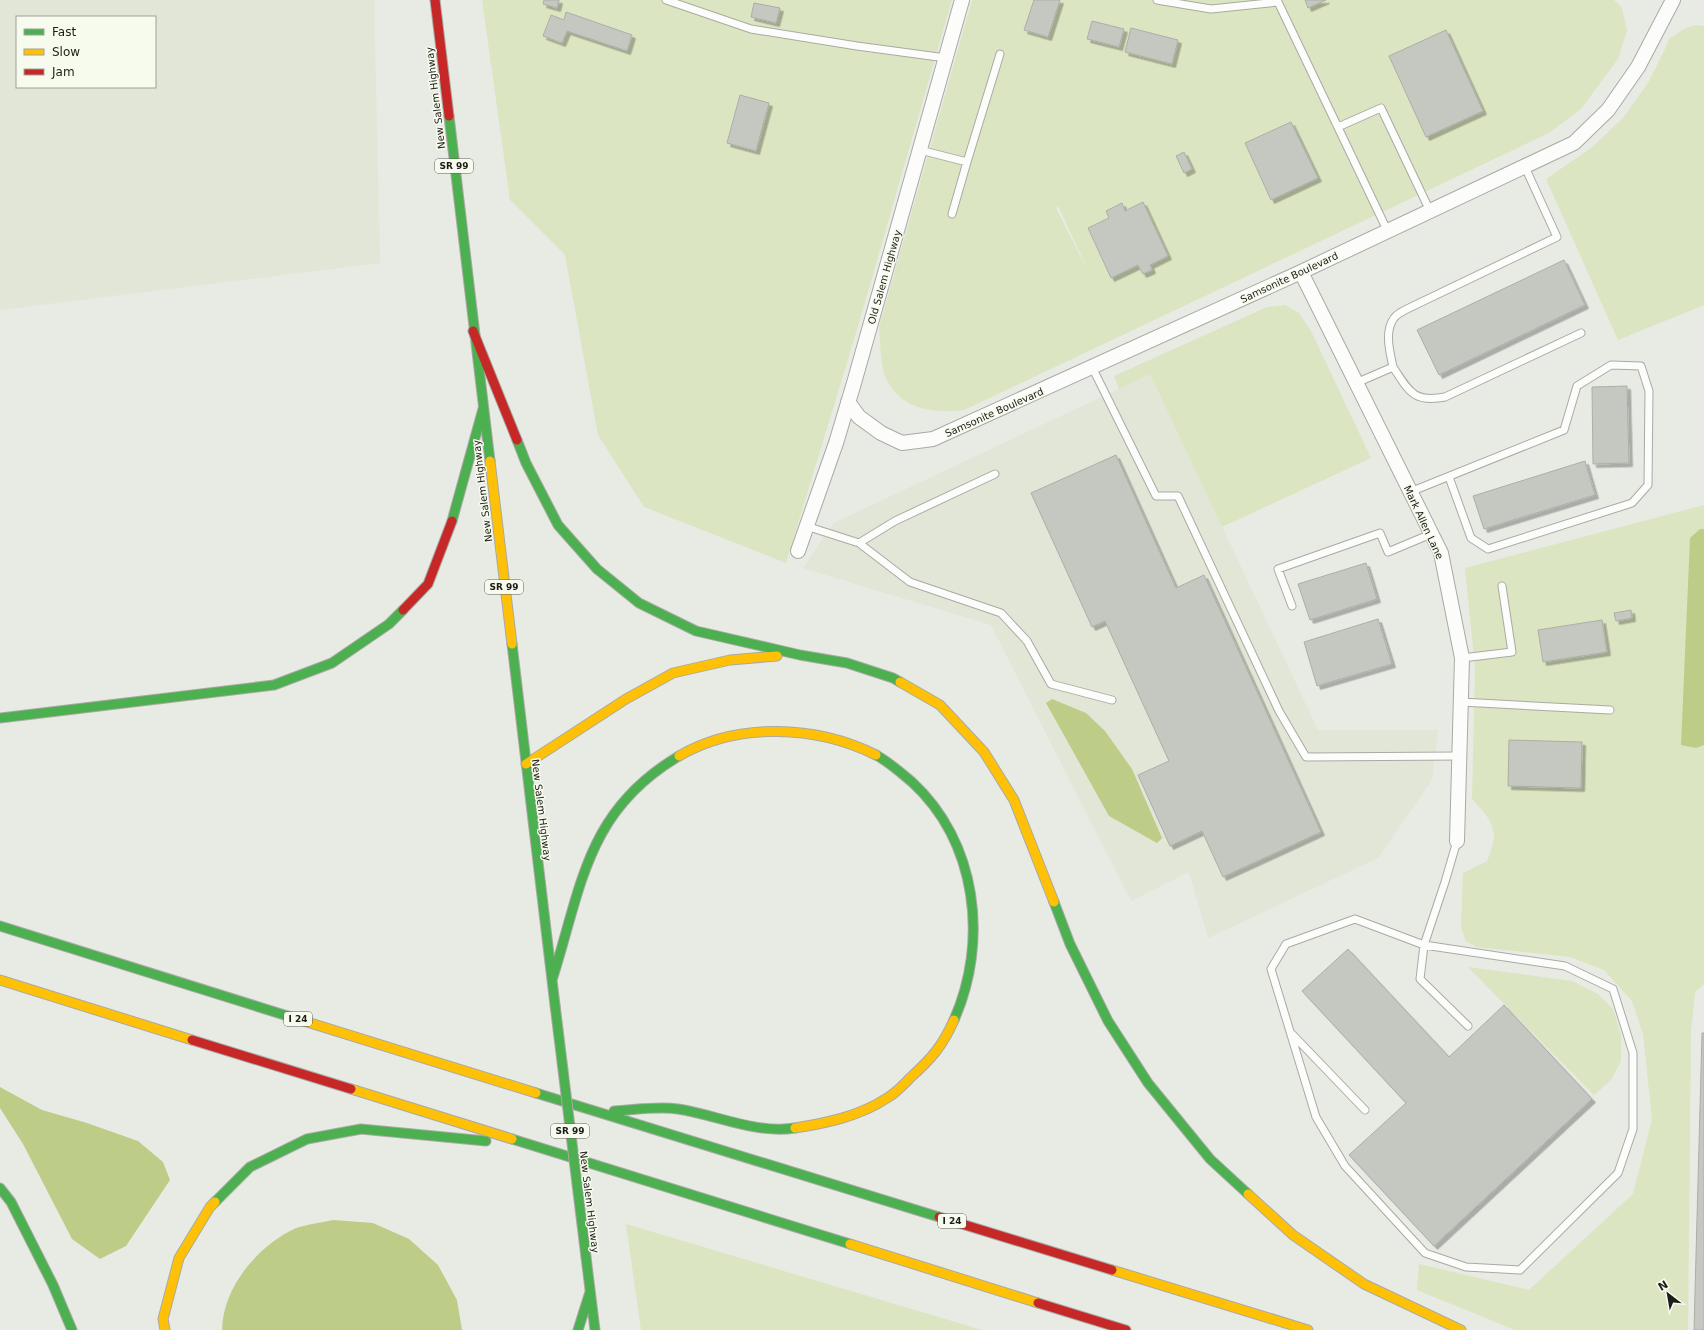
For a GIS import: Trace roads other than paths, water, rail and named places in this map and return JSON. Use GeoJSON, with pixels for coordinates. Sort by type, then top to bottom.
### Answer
{"type":"FeatureCollection","features":[{"type":"Feature","properties":{"kind":"main road","name":"New Salem Highway"},"geometry":{"type":"LineString","coordinates":[[435,0],[594,1330]]}},
{"type":"Feature","properties":{"kind":"main road"},"geometry":{"type":"LineString","coordinates":[[474,331],[530,470],[558,525],[597,569],[639,603],[696,631],[800,655],[847,663],[893,678],[940,705],[984,752],[1014,800],[1070,944],[1108,1020],[1148,1083],[1210,1159],[1293,1235],[1358,1280],[1461,1330]]}},
{"type":"Feature","properties":{"kind":"main road"},"geometry":{"type":"LineString","coordinates":[[0,718],[274,685],[332,663],[389,624],[428,584],[450,530],[483,409]]}},
{"type":"Feature","properties":{"kind":"main road"},"geometry":{"type":"LineString","coordinates":[[526,764],[626,699],[674,673],[730,660],[800,655]]}},
{"type":"Feature","properties":{"kind":"main road"},"geometry":{"type":"LineString","coordinates":[[552,980],[588,859],[604,826],[625,798],[647,777],[676,757],[706,743],[734,736],[768,731],[799,732],[834,738],[868,751],[896,768],[918,788],[932,804],[957,844],[967,872],[973,900],[975,934],[972,967],[964,996],[942,1044],[927,1063],[886,1098],[838,1120],[777,1130],[675,1109],[596,1112]]}},
{"type":"Feature","properties":{"kind":"main road","name":"I 24"},"geometry":{"type":"LineString","coordinates":[[0,926],[596,1112],[1308,1330]]}},
{"type":"Feature","properties":{"kind":"main road"},"geometry":{"type":"LineString","coordinates":[[0,980],[1126,1330]]}},
{"type":"Feature","properties":{"kind":"main road"},"geometry":{"type":"LineString","coordinates":[[165,1330],[163,1319],[179,1258],[210,1207],[250,1167],[307,1139],[361,1128],[539,1148]]}},
{"type":"Feature","properties":{"kind":"main road"},"geometry":{"type":"LineString","coordinates":[[0,1188],[11,1202],[53,1285],[72,1330]]}},
{"type":"Feature","properties":{"kind":"main road"},"geometry":{"type":"LineString","coordinates":[[578,1330],[590,1292]]}},
{"type":"Feature","properties":{"kind":"street","name":"Old Salem Highway"},"geometry":{"type":"LineString","coordinates":[[798,551],[848,402],[962,0]]}},
{"type":"Feature","properties":{"kind":"street","name":"Samsonite Boulevard"},"geometry":{"type":"LineString","coordinates":[[848,402],[859,417],[881,433],[902,443],[933,439],[1388,232],[1574,143],[1608,110],[1638,68],[1673,0]]}},
{"type":"Feature","properties":{"kind":"street","name":"Mark Allen Lane"},"geometry":{"type":"LineString","coordinates":[[1301,272],[1441,553],[1462,658],[1456,841]]}},
{"type":"Feature","properties":{"kind":"lane"},"geometry":{"type":"LineString","coordinates":[[666,0],[751,29],[857,46],[946,58]]}},
{"type":"Feature","properties":{"kind":"lane"},"geometry":{"type":"LineString","coordinates":[[1157,0],[1211,9],[1278,2],[1388,232]]}},
{"type":"Feature","properties":{"kind":"lane"},"geometry":{"type":"LineString","coordinates":[[952,214],[1000,54]]}},
{"type":"Feature","properties":{"kind":"lane"},"geometry":{"type":"LineString","coordinates":[[1338,126],[1381,108],[1430,211]]}},
{"type":"Feature","properties":{"kind":"lane"},"geometry":{"type":"LineString","coordinates":[[920,150],[967,162]]}},
{"type":"Feature","properties":{"kind":"lane"},"geometry":{"type":"LineString","coordinates":[[1524,167],[1557,237],[1407,309],[1394,318],[1389,329],[1388,337],[1393,367],[1411,392],[1420,398],[1430,400],[1445,397],[1581,333]]}},
{"type":"Feature","properties":{"kind":"lane"},"geometry":{"type":"LineString","coordinates":[[1410,492],[1564,430],[1577,386],[1611,365],[1641,366],[1649,390],[1648,485],[1632,504],[1488,549],[1471,538],[1449,477]]}},
{"type":"Feature","properties":{"kind":"lane"},"geometry":{"type":"LineString","coordinates":[[1092,367],[1156,496],[1178,496],[1278,711],[1306,757],[1459,756]]}},
{"type":"Feature","properties":{"kind":"lane"},"geometry":{"type":"LineString","coordinates":[[1356,383],[1393,367]]}},
{"type":"Feature","properties":{"kind":"lane"},"geometry":{"type":"LineString","coordinates":[[859,543],[895,521],[995,474]]}},
{"type":"Feature","properties":{"kind":"lane"},"geometry":{"type":"LineString","coordinates":[[806,526],[859,543],[910,582],[1000,612],[1027,641],[1051,684],[1112,700]]}},
{"type":"Feature","properties":{"kind":"lane"},"geometry":{"type":"LineString","coordinates":[[1292,606],[1278,569],[1380,533],[1388,552],[1431,534]]}},
{"type":"Feature","properties":{"kind":"lane"},"geometry":{"type":"LineString","coordinates":[[1462,658],[1512,652],[1502,586]]}},
{"type":"Feature","properties":{"kind":"lane"},"geometry":{"type":"LineString","coordinates":[[1461,702],[1610,710]]}},
{"type":"Feature","properties":{"kind":"lane"},"geometry":{"type":"LineString","coordinates":[[1456,841],[1445,882],[1424,945],[1420,979],[1468,1026]]}},
{"type":"Feature","properties":{"kind":"lane"},"geometry":{"type":"LineString","coordinates":[[1355,919],[1424,945],[1566,966],[1613,989],[1633,1053],[1633,1129],[1618,1173],[1520,1270],[1466,1267],[1425,1253],[1345,1166],[1316,1117],[1271,969],[1286,944],[1355,919]]}},
{"type":"Feature","properties":{"kind":"lane"},"geometry":{"type":"LineString","coordinates":[[1291,1032],[1365,1110]]}}]}
